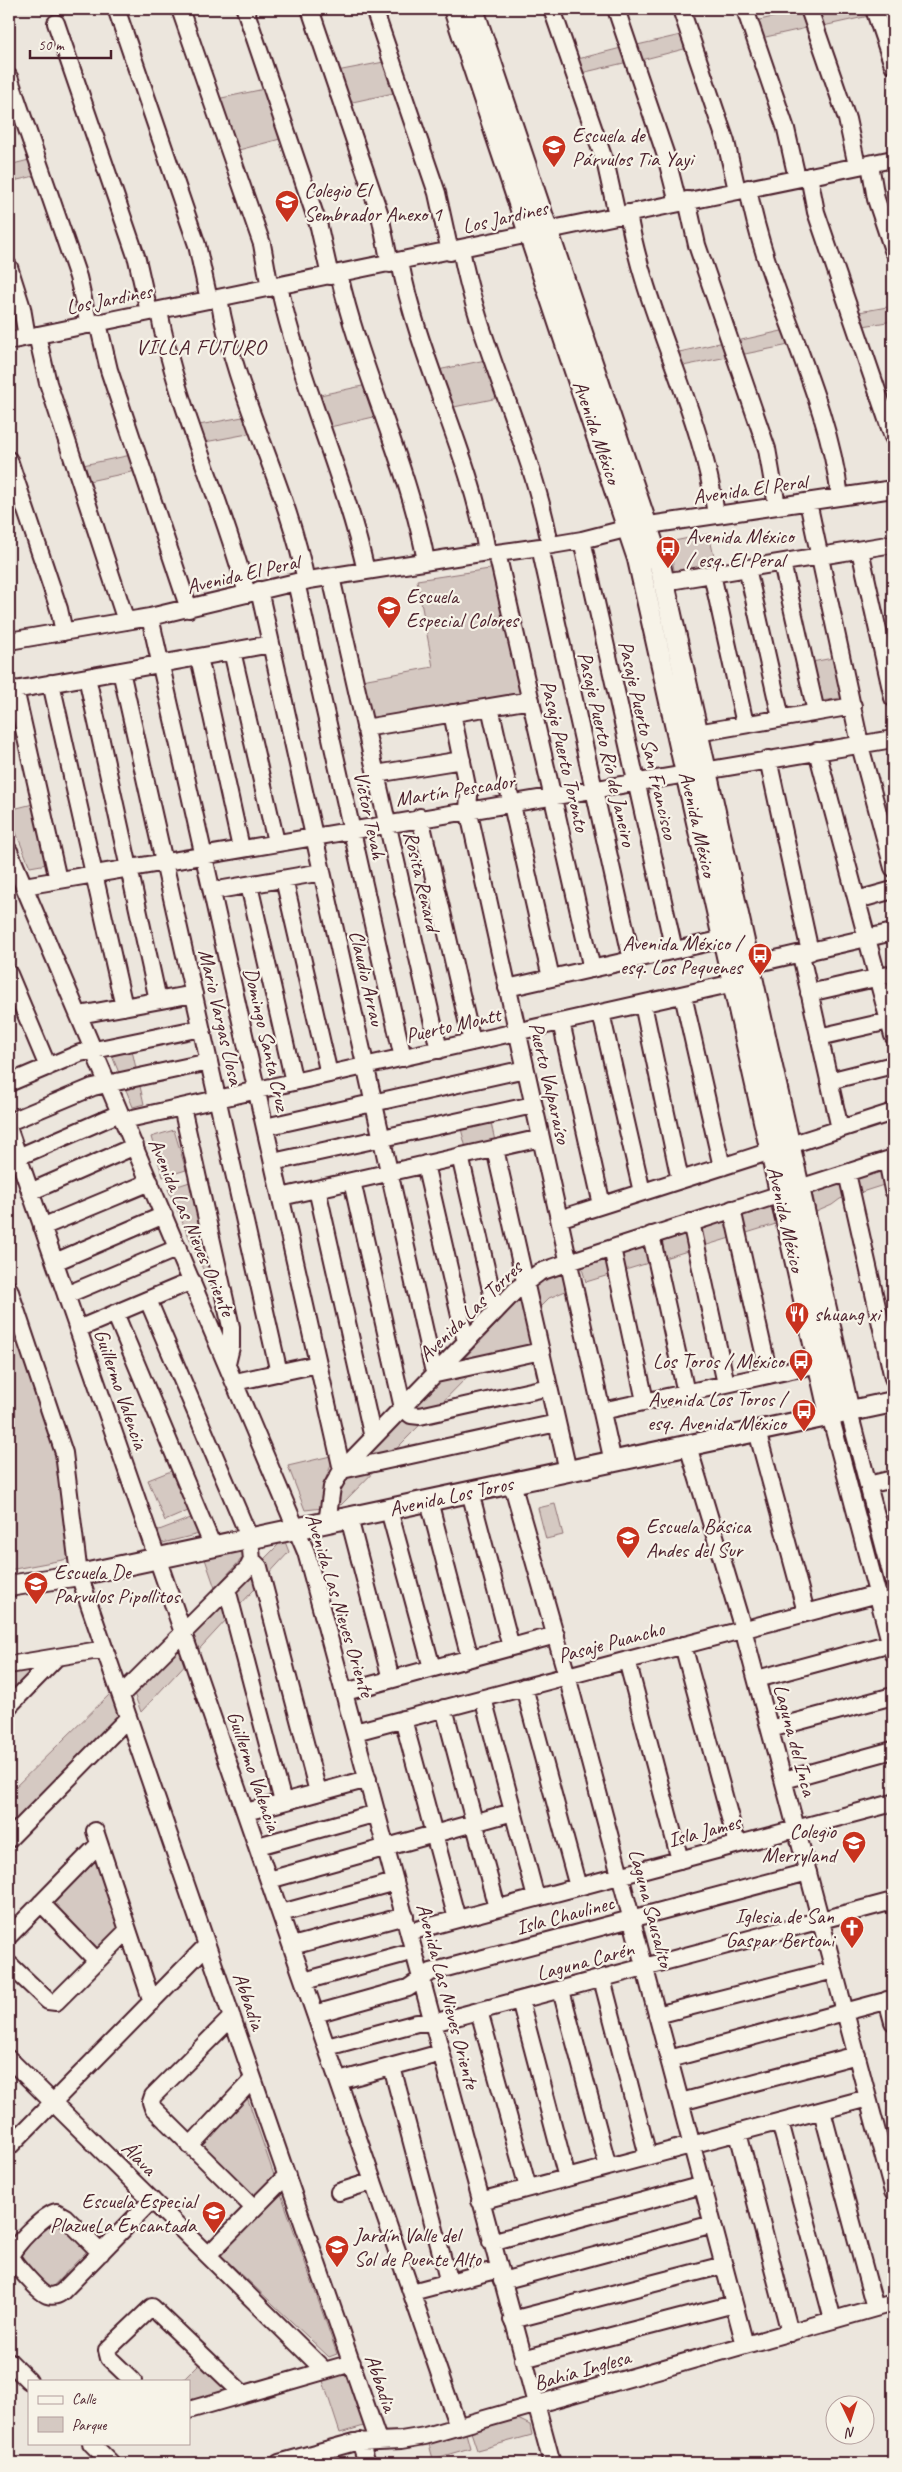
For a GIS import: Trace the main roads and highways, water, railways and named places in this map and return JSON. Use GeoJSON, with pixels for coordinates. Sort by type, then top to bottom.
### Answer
{"type":"FeatureCollection","features":[{"type":"Feature","properties":{"kind":"main road","name":"Avenida México"},"geometry":{"type":"LineString","coordinates":[[454,9],[539,231]]}},
{"type":"Feature","properties":{"kind":"main road","name":"Avenida México"},"geometry":{"type":"LineString","coordinates":[[473,9],[630,528],[749,965],[780,1148]]}},
{"type":"Feature","properties":{"kind":"main road","name":"Avenida México"},"geometry":{"type":"LineString","coordinates":[[630,528],[664,582],[698,733],[696,771],[724,939],[734,984],[780,1148],[839,1414]]}},
{"type":"Feature","properties":{"kind":"main road","name":"Avenida México"},"geometry":{"type":"LineString","coordinates":[[790,1191],[819,1364],[839,1414]]}},
{"type":"Feature","properties":{"kind":"main road","name":"Avenida Los Toros"},"geometry":{"type":"LineString","coordinates":[[9,1586],[79,1575],[158,1559],[893,1402]]}},
{"type":"Feature","properties":{"kind":"place","name":"Escuela de Párvulos Tia Yayi"},"geometry":{"type":"Point","coordinates":[554,168]}},
{"type":"Feature","properties":{"kind":"place","name":"Colegio El Sembrador Anexo 1"},"geometry":{"type":"Point","coordinates":[287,223]}},
{"type":"Feature","properties":{"kind":"place","name":"Avenida México / esq. El Peral"},"geometry":{"type":"Point","coordinates":[668,569]}},
{"type":"Feature","properties":{"kind":"place","name":"Escuela Especial Colores"},"geometry":{"type":"Point","coordinates":[389,629]}},
{"type":"Feature","properties":{"kind":"place","name":"Avenida México / esq. Los Pequenes"},"geometry":{"type":"Point","coordinates":[760,976]}},
{"type":"Feature","properties":{"kind":"place","name":"shuang xi"},"geometry":{"type":"Point","coordinates":[797,1335]}},
{"type":"Feature","properties":{"kind":"place","name":"Los Toros / México"},"geometry":{"type":"Point","coordinates":[801,1382]}},
{"type":"Feature","properties":{"kind":"place","name":"Avenida Los Toros / esq. Avenida México"},"geometry":{"type":"Point","coordinates":[804,1432]}},
{"type":"Feature","properties":{"kind":"place","name":"Escuela Básica Andes del Sur"},"geometry":{"type":"Point","coordinates":[628,1559]}},
{"type":"Feature","properties":{"kind":"place","name":"Escuela De Parvulos Pipollitos"},"geometry":{"type":"Point","coordinates":[36,1605]}},
{"type":"Feature","properties":{"kind":"place","name":"Colegio Merryland"},"geometry":{"type":"Point","coordinates":[854,1864]}},
{"type":"Feature","properties":{"kind":"place","name":"Iglesia de San Gaspar Bertoni"},"geometry":{"type":"Point","coordinates":[852,1949]}},
{"type":"Feature","properties":{"kind":"place","name":"Escuela Especial PlazueLa Encantada"},"geometry":{"type":"Point","coordinates":[214,2234]}},
{"type":"Feature","properties":{"kind":"place","name":"Jardín Valle del Sol de Puente Alto"},"geometry":{"type":"Point","coordinates":[337,2268]}},
{"type":"Feature","properties":{"kind":"district","name":"VILLA FUTURO"},"geometry":{"type":"Point","coordinates":[201,346]}}]}
